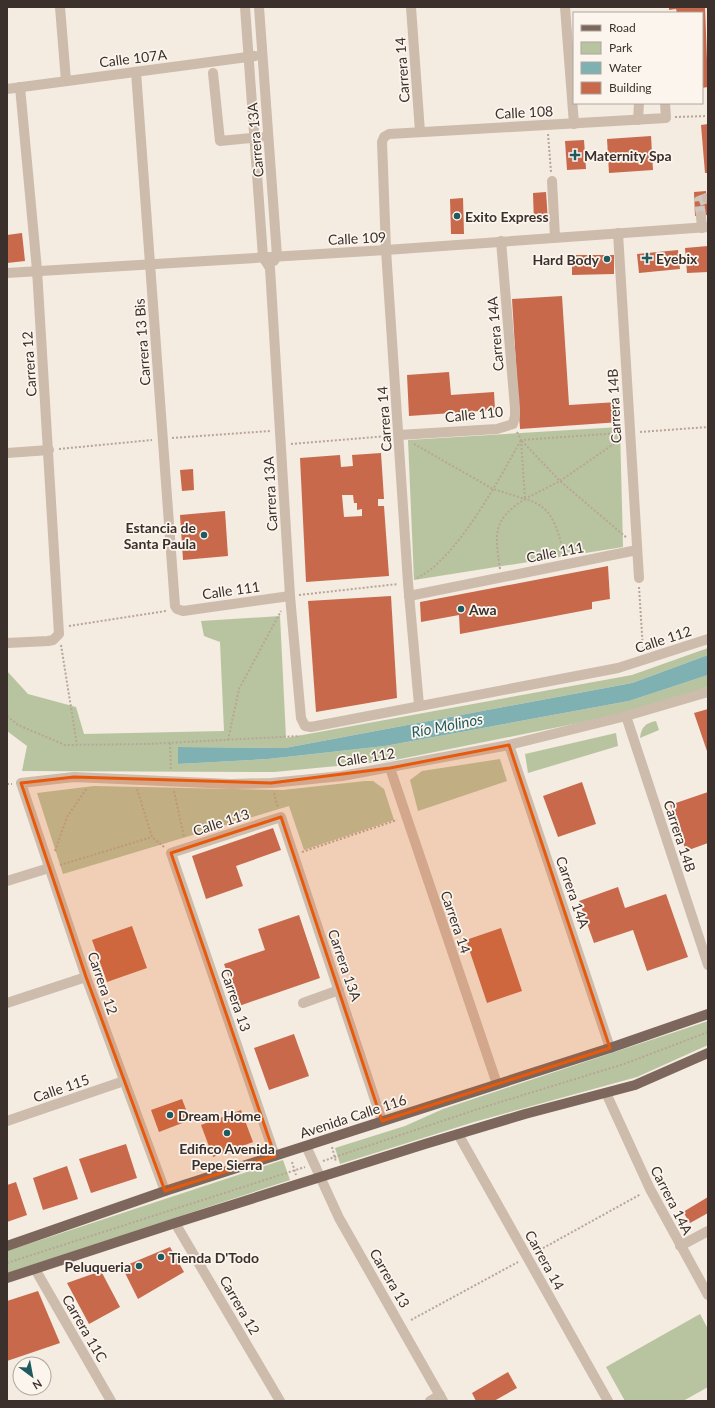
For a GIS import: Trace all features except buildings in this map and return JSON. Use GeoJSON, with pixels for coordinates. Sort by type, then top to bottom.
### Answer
{"type":"FeatureCollection","features":[{"type":"Feature","properties":{"kind":"main road","name":"Avenida Calle 116"},"geometry":{"type":"LineString","coordinates":[[7,1246],[165,1191],[610,1048],[708,1014]]}},
{"type":"Feature","properties":{"kind":"main road"},"geometry":{"type":"LineString","coordinates":[[7,1278],[175,1222],[458,1134],[525,1114],[606,1093],[647,1080],[708,1053]]}},
{"type":"Feature","properties":{"kind":"street"},"geometry":{"type":"LineString","coordinates":[[60,7],[66,81]]}},
{"type":"Feature","properties":{"kind":"street","name":"Carrera 13A"},"geometry":{"type":"LineString","coordinates":[[245,7],[263,257],[270,268],[282,445],[290,596],[301,718]]}},
{"type":"Feature","properties":{"kind":"street","name":"Carrera 13A"},"geometry":{"type":"LineString","coordinates":[[259,7],[278,256]]}},
{"type":"Feature","properties":{"kind":"street","name":"Carrera 14"},"geometry":{"type":"LineString","coordinates":[[411,7],[420,132]]}},
{"type":"Feature","properties":{"kind":"street"},"geometry":{"type":"LineString","coordinates":[[565,7],[574,124]]}},
{"type":"Feature","properties":{"kind":"street","name":"Calle 107A"},"geometry":{"type":"LineString","coordinates":[[7,88],[262,55]]}},
{"type":"Feature","properties":{"kind":"street","name":"Carrera 13 Bis"},"geometry":{"type":"LineString","coordinates":[[136,72],[151,264],[174,603],[177,609]]}},
{"type":"Feature","properties":{"kind":"street"},"geometry":{"type":"LineString","coordinates":[[214,73],[220,141],[269,136]]}},
{"type":"Feature","properties":{"kind":"street","name":"Carrera 12"},"geometry":{"type":"LineString","coordinates":[[20,87],[37,270],[49,450],[58,633]]}},
{"type":"Feature","properties":{"kind":"street"},"geometry":{"type":"LineString","coordinates":[[638,120],[639,104]]}},
{"type":"Feature","properties":{"kind":"street"},"geometry":{"type":"LineString","coordinates":[[666,104],[666,118]]}},
{"type":"Feature","properties":{"kind":"street","name":"Calle 108"},"geometry":{"type":"LineString","coordinates":[[389,134],[666,118]]}},
{"type":"Feature","properties":{"kind":"street","name":"Carrera 14"},"geometry":{"type":"LineString","coordinates":[[389,134],[384,137],[381,147],[386,250],[408,583],[419,705]]}},
{"type":"Feature","properties":{"kind":"street"},"geometry":{"type":"LineString","coordinates":[[552,181],[555,237]]}},
{"type":"Feature","properties":{"kind":"street"},"geometry":{"type":"LineString","coordinates":[[700,216],[705,228]]}},
{"type":"Feature","properties":{"kind":"street","name":"Calle 109"},"geometry":{"type":"LineString","coordinates":[[7,273],[386,250],[555,237],[705,228]]}},
{"type":"Feature","properties":{"kind":"street","name":"Carrera 14B"},"geometry":{"type":"LineString","coordinates":[[618,233],[639,578]]}},
{"type":"Feature","properties":{"kind":"street","name":"Carrera 14A"},"geometry":{"type":"LineString","coordinates":[[501,241],[515,408],[513,424]]}},
{"type":"Feature","properties":{"kind":"street"},"geometry":{"type":"LineString","coordinates":[[270,268],[278,256]]}},
{"type":"Feature","properties":{"kind":"street","name":"Calle 110"},"geometry":{"type":"LineString","coordinates":[[399,435],[497,429],[513,424]]}},
{"type":"Feature","properties":{"kind":"street"},"geometry":{"type":"LineString","coordinates":[[7,453],[49,450]]}},
{"type":"Feature","properties":{"kind":"street","name":"Calle 111"},"geometry":{"type":"LineString","coordinates":[[409,596],[637,548]]}},
{"type":"Feature","properties":{"kind":"street","name":"Calle 111"},"geometry":{"type":"LineString","coordinates":[[177,609],[184,611],[290,596]]}},
{"type":"Feature","properties":{"kind":"street"},"geometry":{"type":"LineString","coordinates":[[7,643],[48,641],[58,633]]}},
{"type":"Feature","properties":{"kind":"street","name":"Calle 112"},"geometry":{"type":"LineString","coordinates":[[301,718],[306,726],[312,727],[419,705],[618,668],[644,661],[708,639]]}},
{"type":"Feature","properties":{"kind":"street","name":"Calle 112"},"geometry":{"type":"LineString","coordinates":[[21,783],[74,777],[134,780],[172,777],[231,784],[271,783],[342,776],[509,745],[626,716],[708,692]]}},
{"type":"Feature","properties":{"kind":"street","name":"Carrera 14B"},"geometry":{"type":"LineString","coordinates":[[626,716],[708,965]]}},
{"type":"Feature","properties":{"kind":"street","name":"Carrera 14A"},"geometry":{"type":"LineString","coordinates":[[509,745],[610,1048]]}},
{"type":"Feature","properties":{"kind":"street","name":"Carrera 14"},"geometry":{"type":"LineString","coordinates":[[390,768],[497,1084]]}},
{"type":"Feature","properties":{"kind":"street","name":"Carrera 12"},"geometry":{"type":"LineString","coordinates":[[21,783],[86,977],[165,1191]]}},
{"type":"Feature","properties":{"kind":"street","name":"Carrera 13A"},"geometry":{"type":"LineString","coordinates":[[281,817],[382,1121]]}},
{"type":"Feature","properties":{"kind":"street","name":"Calle 113"},"geometry":{"type":"LineString","coordinates":[[171,853],[281,817]]}},
{"type":"Feature","properties":{"kind":"street","name":"Carrera 13"},"geometry":{"type":"LineString","coordinates":[[171,853],[275,1156]]}},
{"type":"Feature","properties":{"kind":"street"},"geometry":{"type":"LineString","coordinates":[[7,881],[50,868]]}},
{"type":"Feature","properties":{"kind":"street"},"geometry":{"type":"LineString","coordinates":[[7,1003],[86,977]]}},
{"type":"Feature","properties":{"kind":"street"},"geometry":{"type":"LineString","coordinates":[[303,1003],[339,990]]}},
{"type":"Feature","properties":{"kind":"street","name":"Calle 115"},"geometry":{"type":"LineString","coordinates":[[7,1121],[124,1081]]}},
{"type":"Feature","properties":{"kind":"street","name":"Carrera 14A"},"geometry":{"type":"LineString","coordinates":[[606,1093],[650,1188],[708,1296]]}},
{"type":"Feature","properties":{"kind":"street","name":"Carrera 14"},"geometry":{"type":"LineString","coordinates":[[458,1134],[608,1401]]}},
{"type":"Feature","properties":{"kind":"street","name":"Carrera 13"},"geometry":{"type":"LineString","coordinates":[[306,1146],[339,1218],[442,1398]]}},
{"type":"Feature","properties":{"kind":"street","name":"Carrera 12"},"geometry":{"type":"LineString","coordinates":[[175,1222],[280,1401]]}},
{"type":"Feature","properties":{"kind":"street"},"geometry":{"type":"LineString","coordinates":[[680,1246],[708,1231]]}},
{"type":"Feature","properties":{"kind":"street","name":"Carrera 11C"},"geometry":{"type":"LineString","coordinates":[[35,1269],[111,1401]]}},
{"type":"Feature","properties":{"kind":"street"},"geometry":{"type":"LineString","coordinates":[[430,1401],[442,1398]]}},
{"type":"Feature","properties":{"kind":"path"},"geometry":{"type":"LineString","coordinates":[[666,118],[708,116]]}},
{"type":"Feature","properties":{"kind":"path"},"geometry":{"type":"LineString","coordinates":[[547,125],[552,181]]}},
{"type":"Feature","properties":{"kind":"path","name":"Calle 110"},"geometry":{"type":"LineString","coordinates":[[513,424],[521,440]]}},
{"type":"Feature","properties":{"kind":"path"},"geometry":{"type":"LineString","coordinates":[[521,440],[708,428]]}},
{"type":"Feature","properties":{"kind":"path"},"geometry":{"type":"LineString","coordinates":[[501,577],[496,537],[499,525],[509,510],[525,499],[560,481],[630,433]]}},
{"type":"Feature","properties":{"kind":"path"},"geometry":{"type":"LineString","coordinates":[[282,445],[399,435],[492,490],[541,505],[549,512],[568,563]]}},
{"type":"Feature","properties":{"kind":"path"},"geometry":{"type":"LineString","coordinates":[[521,440],[560,481],[637,548]]}},
{"type":"Feature","properties":{"kind":"path"},"geometry":{"type":"LineString","coordinates":[[228,740],[239,689],[254,658],[290,596],[408,583],[421,577],[439,563],[460,539],[492,490],[521,440]]}},
{"type":"Feature","properties":{"kind":"path"},"geometry":{"type":"LineString","coordinates":[[521,440],[525,499]]}},
{"type":"Feature","properties":{"kind":"path"},"geometry":{"type":"LineString","coordinates":[[639,578],[644,661]]}},
{"type":"Feature","properties":{"kind":"path"},"geometry":{"type":"LineString","coordinates":[[77,745],[58,633],[177,609]]}},
{"type":"Feature","properties":{"kind":"path"},"geometry":{"type":"LineString","coordinates":[[170,743],[172,777],[186,848]]}},
{"type":"Feature","properties":{"kind":"path"},"geometry":{"type":"LineString","coordinates":[[50,868],[67,817],[93,778]]}},
{"type":"Feature","properties":{"kind":"path"},"geometry":{"type":"LineString","coordinates":[[134,780],[152,837],[171,853]]}},
{"type":"Feature","properties":{"kind":"path"},"geometry":{"type":"LineString","coordinates":[[271,783],[281,817]]}},
{"type":"Feature","properties":{"kind":"path"},"geometry":{"type":"LineString","coordinates":[[293,855],[406,817]]}},
{"type":"Feature","properties":{"kind":"path"},"geometry":{"type":"LineString","coordinates":[[50,868],[152,837]]}},
{"type":"Feature","properties":{"kind":"path"},"geometry":{"type":"LineString","coordinates":[[7,1263],[314,1164],[481,1108],[624,1064],[708,1032]]}},
{"type":"Feature","properties":{"kind":"highlighted area"},"geometry":{"type":"Polygon","coordinates":[[[509,745],[610,1048],[382,1121],[281,817],[171,853],[275,1156],[165,1191],[86,977],[21,783],[74,777],[271,783],[390,768],[509,745]]]}},
{"type":"Feature","properties":{"kind":"green space"},"geometry":{"type":"Polygon","coordinates":[[[620,427],[623,547],[414,580],[408,440],[620,427]]]}},
{"type":"Feature","properties":{"kind":"green space"},"geometry":{"type":"Polygon","coordinates":[[[280,616],[286,738],[632,675],[708,648],[708,655],[632,683],[285,748],[178,747],[178,764],[268,759],[385,746],[629,701],[708,675],[708,687],[633,712],[390,761],[274,772],[22,771],[27,746],[7,731],[7,671],[28,694],[76,707],[84,734],[224,731],[220,642],[204,636],[201,621],[280,616]]]}},
{"type":"Feature","properties":{"kind":"green space"},"geometry":{"type":"Polygon","coordinates":[[[656,721],[659,730],[640,738],[643,728],[649,723],[656,721]]]}},
{"type":"Feature","properties":{"kind":"green space"},"geometry":{"type":"Polygon","coordinates":[[[616,733],[618,746],[528,773],[525,754],[616,733]]]}},
{"type":"Feature","properties":{"kind":"green space"},"geometry":{"type":"Polygon","coordinates":[[[500,759],[507,781],[418,811],[410,780],[422,771],[500,759]]]}},
{"type":"Feature","properties":{"kind":"green space"},"geometry":{"type":"Polygon","coordinates":[[[373,781],[384,789],[394,820],[304,850],[289,806],[63,874],[37,793],[94,786],[283,790],[373,781]]]}},
{"type":"Feature","properties":{"kind":"green space"},"geometry":{"type":"Polygon","coordinates":[[[708,1021],[708,1045],[637,1077],[474,1122],[340,1164],[335,1148],[405,1126],[443,1109],[708,1021]]]}},
{"type":"Feature","properties":{"kind":"green space"},"geometry":{"type":"Polygon","coordinates":[[[283,1160],[290,1180],[7,1273],[7,1251],[283,1160]]]}},
{"type":"Feature","properties":{"kind":"green space"},"geometry":{"type":"Polygon","coordinates":[[[700,1314],[708,1329],[708,1387],[683,1401],[625,1401],[606,1367],[700,1314]]]}},
{"type":"Feature","properties":{"kind":"water","name":"Río Molinos"},"geometry":{"type":"Polygon","coordinates":[[[708,655],[708,675],[629,701],[385,746],[268,759],[178,764],[178,747],[285,748],[632,683],[708,655]]]}},
{"type":"Feature","properties":{"kind":"tunnel"},"geometry":{"type":"LineString","coordinates":[[701,216],[699,201],[707,198]]}},
{"type":"Feature","properties":{"kind":"place","name":"Maternity Spa"},"geometry":{"type":"Point","coordinates":[575,155]}},
{"type":"Feature","properties":{"kind":"place","name":"Exito Express"},"geometry":{"type":"Point","coordinates":[457,216]}},
{"type":"Feature","properties":{"kind":"place","name":"Eyebix"},"geometry":{"type":"Point","coordinates":[647,258]}},
{"type":"Feature","properties":{"kind":"place","name":"Hard Body"},"geometry":{"type":"Point","coordinates":[607,259]}},
{"type":"Feature","properties":{"kind":"place","name":"Estancia de Santa Paula"},"geometry":{"type":"Point","coordinates":[204,535]}},
{"type":"Feature","properties":{"kind":"place","name":"Awa"},"geometry":{"type":"Point","coordinates":[461,609]}},
{"type":"Feature","properties":{"kind":"place","name":"Dream Home"},"geometry":{"type":"Point","coordinates":[170,1115]}},
{"type":"Feature","properties":{"kind":"place","name":"Edifico Avenida Pepe Sierra"},"geometry":{"type":"Point","coordinates":[227,1133]}},
{"type":"Feature","properties":{"kind":"place","name":"Tienda D'Todo"},"geometry":{"type":"Point","coordinates":[161,1257]}},
{"type":"Feature","properties":{"kind":"place","name":"Peluqueria"},"geometry":{"type":"Point","coordinates":[139,1266]}}]}
